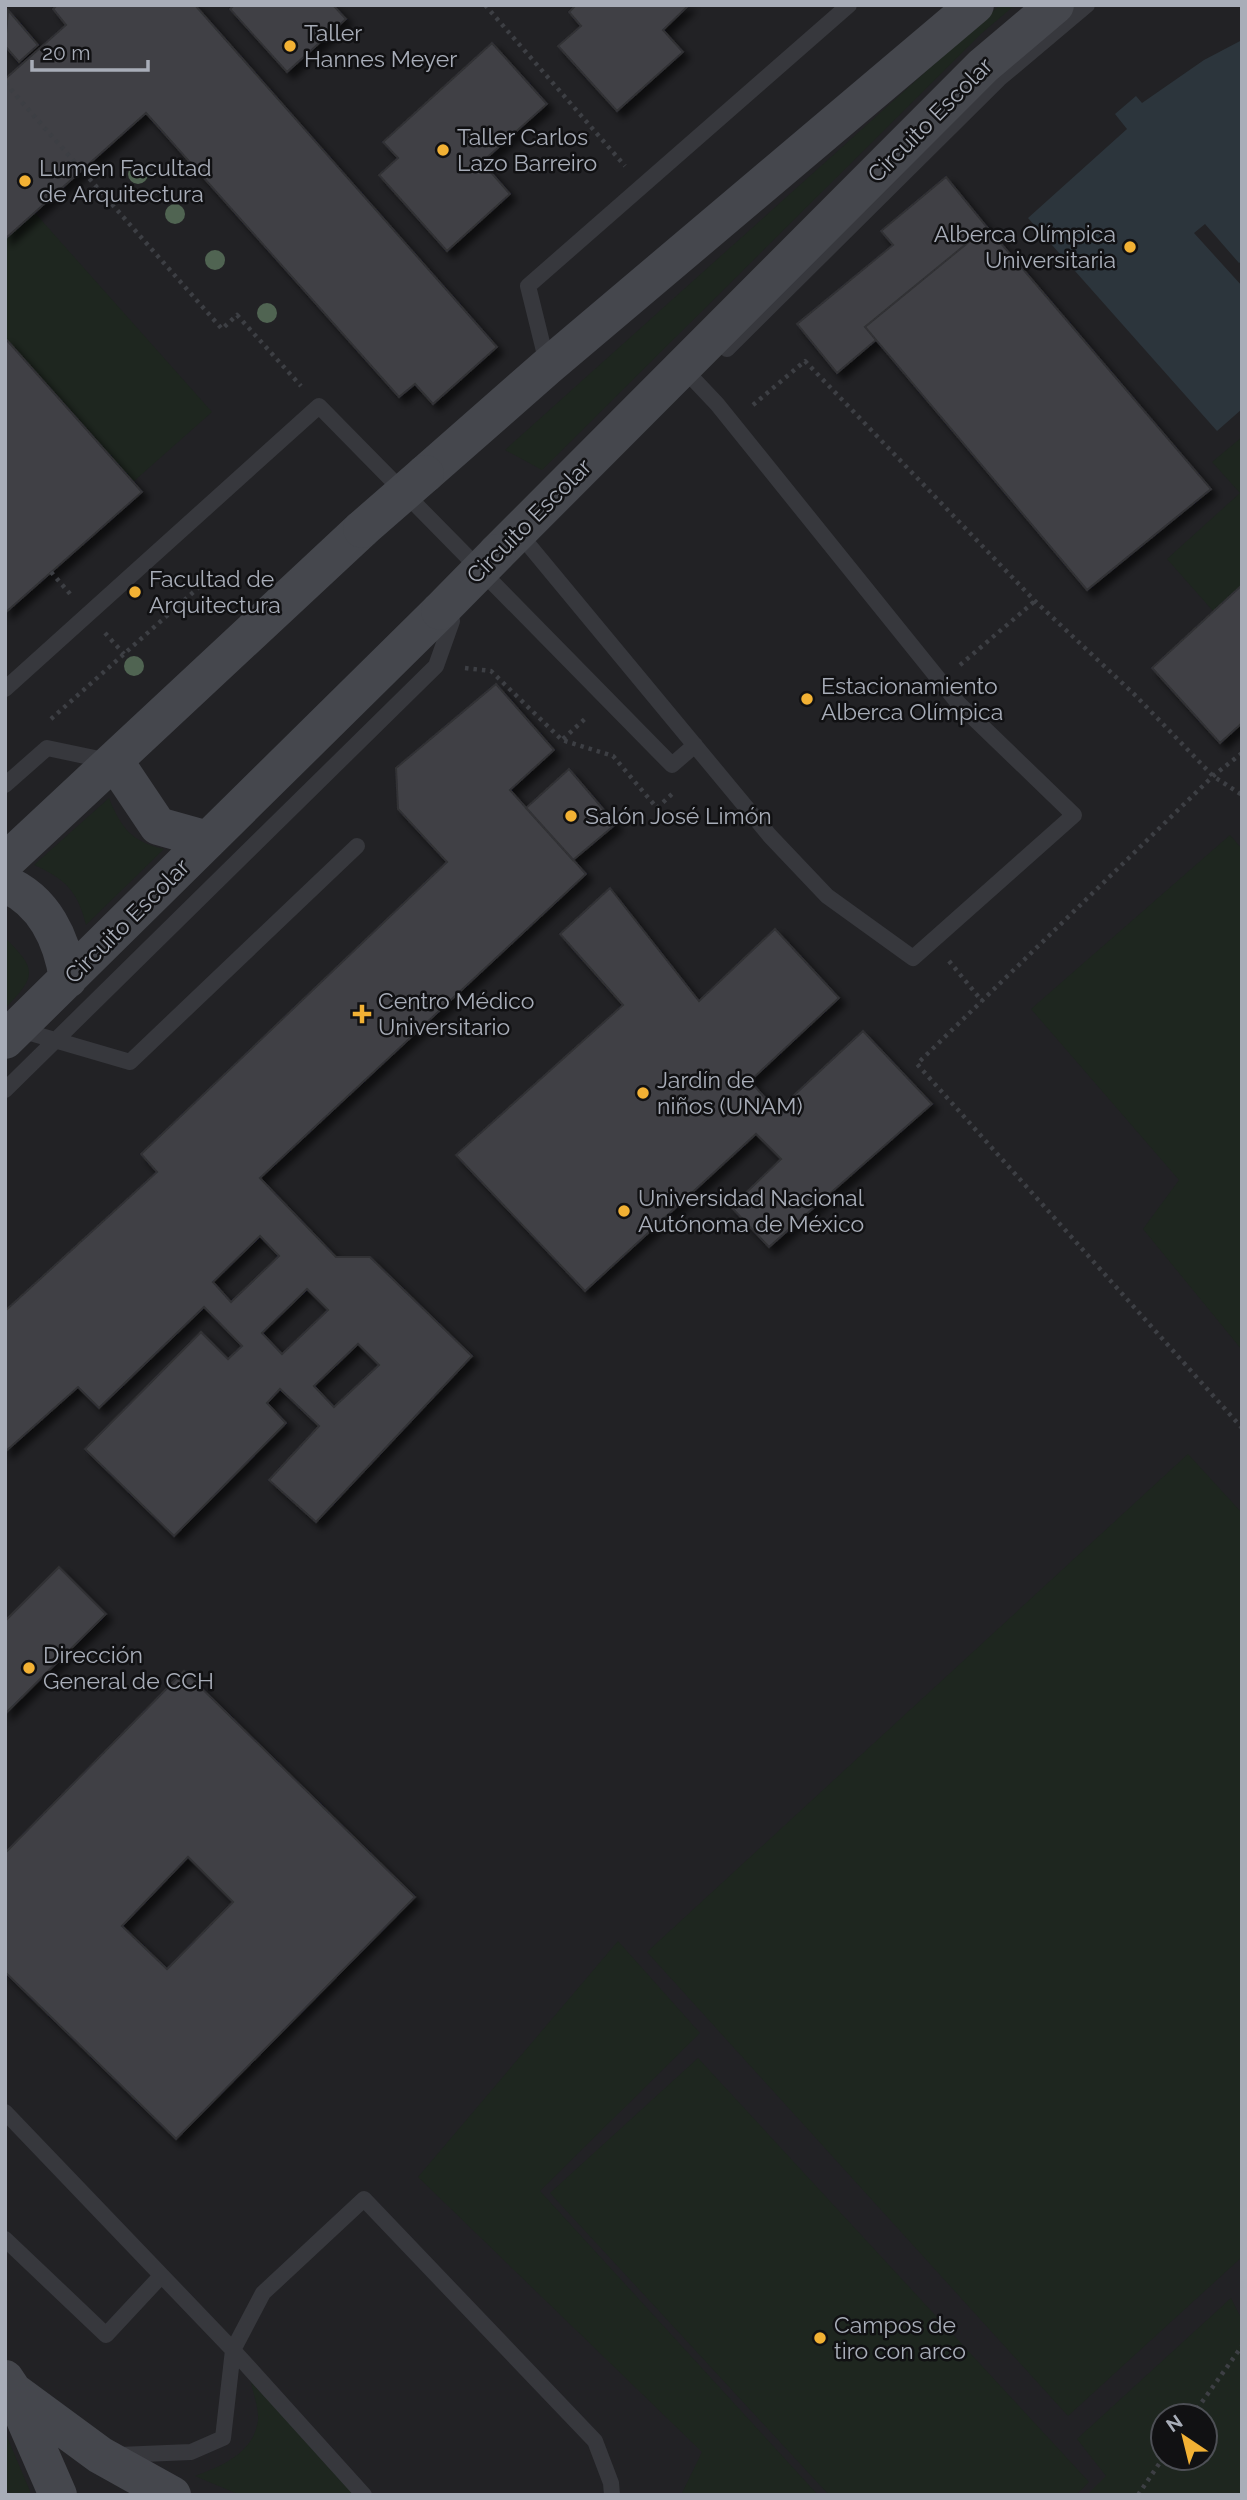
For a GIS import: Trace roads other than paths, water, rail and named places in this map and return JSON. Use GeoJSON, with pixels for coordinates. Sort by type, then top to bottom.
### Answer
{"type":"FeatureCollection","features":[{"type":"Feature","properties":{"kind":"street"},"geometry":{"type":"LineString","coordinates":[[5,862],[362,529],[548,366],[975,5]]}},
{"type":"Feature","properties":{"kind":"street","name":"Circuito Escolar"},"geometry":{"type":"LineString","coordinates":[[11,1034],[208,840],[446,616],[696,374],[984,66],[1055,5]]}},
{"type":"Feature","properties":{"kind":"street"},"geometry":{"type":"LineString","coordinates":[[115,762],[158,826],[208,840]]}},
{"type":"Feature","properties":{"kind":"street"},"geometry":{"type":"LineString","coordinates":[[5,884],[21,891],[54,928],[64,950],[68,979]]}},
{"type":"Feature","properties":{"kind":"street"},"geometry":{"type":"LineString","coordinates":[[9,2385],[100,2455],[172,2495]]}},
{"type":"Feature","properties":{"kind":"street"},"geometry":{"type":"LineString","coordinates":[[9,2385],[58,2495]]}},
{"type":"Feature","properties":{"kind":"lane"},"geometry":{"type":"LineString","coordinates":[[548,366],[528,286],[849,5]]}},
{"type":"Feature","properties":{"kind":"lane"},"geometry":{"type":"LineString","coordinates":[[518,547],[695,746],[770,836],[827,896],[913,958],[1074,815],[958,704],[732,423],[696,374],[999,79],[1087,5]]}},
{"type":"Feature","properties":{"kind":"lane"},"geometry":{"type":"LineString","coordinates":[[5,689],[319,406],[672,765],[695,746]]}},
{"type":"Feature","properties":{"kind":"lane"},"geometry":{"type":"LineString","coordinates":[[5,1090],[436,666],[446,616]]}},
{"type":"Feature","properties":{"kind":"lane"},"geometry":{"type":"LineString","coordinates":[[5,785],[47,748],[115,762]]}},
{"type":"Feature","properties":{"kind":"lane"},"geometry":{"type":"LineString","coordinates":[[11,1034],[57,1040],[130,1062],[357,846]]}},
{"type":"Feature","properties":{"kind":"lane"},"geometry":{"type":"LineString","coordinates":[[5,2112],[233,2350],[364,2495]]}},
{"type":"Feature","properties":{"kind":"lane"},"geometry":{"type":"LineString","coordinates":[[100,2455],[191,2452],[223,2438],[233,2350],[263,2293],[364,2199],[596,2441],[611,2483],[612,2495]]}},
{"type":"Feature","properties":{"kind":"lane"},"geometry":{"type":"LineString","coordinates":[[5,2239],[106,2335],[162,2276]]}},
{"type":"Feature","properties":{"kind":"place","name":"Taller Hannes Meyer"},"geometry":{"type":"Point","coordinates":[290,46]}},
{"type":"Feature","properties":{"kind":"place","name":"Taller Carlos Lazo Barreiro"},"geometry":{"type":"Point","coordinates":[443,150]}},
{"type":"Feature","properties":{"kind":"place","name":"Lumen Facultad de Arquitectura"},"geometry":{"type":"Point","coordinates":[25,181]}},
{"type":"Feature","properties":{"kind":"place","name":"Alberca Olímpica Universitaria"},"geometry":{"type":"Point","coordinates":[1130,247]}},
{"type":"Feature","properties":{"kind":"place","name":"Facultad de Arquitectura"},"geometry":{"type":"Point","coordinates":[135,592]}},
{"type":"Feature","properties":{"kind":"place","name":"Estacionamiento Alberca Olímpica"},"geometry":{"type":"Point","coordinates":[807,699]}},
{"type":"Feature","properties":{"kind":"place","name":"Salón José Limón"},"geometry":{"type":"Point","coordinates":[571,816]}},
{"type":"Feature","properties":{"kind":"place","name":"Centro Médico Universitario"},"geometry":{"type":"Point","coordinates":[362,1014]}},
{"type":"Feature","properties":{"kind":"place","name":"Jardín de niños (UNAM)"},"geometry":{"type":"Point","coordinates":[643,1093]}},
{"type":"Feature","properties":{"kind":"place","name":"Universidad Nacional Autónoma de México"},"geometry":{"type":"Point","coordinates":[624,1211]}},
{"type":"Feature","properties":{"kind":"place","name":"Dirección General de CCH"},"geometry":{"type":"Point","coordinates":[29,1668]}},
{"type":"Feature","properties":{"kind":"place","name":"Campos de tiro con arco"},"geometry":{"type":"Point","coordinates":[820,2338]}}]}
